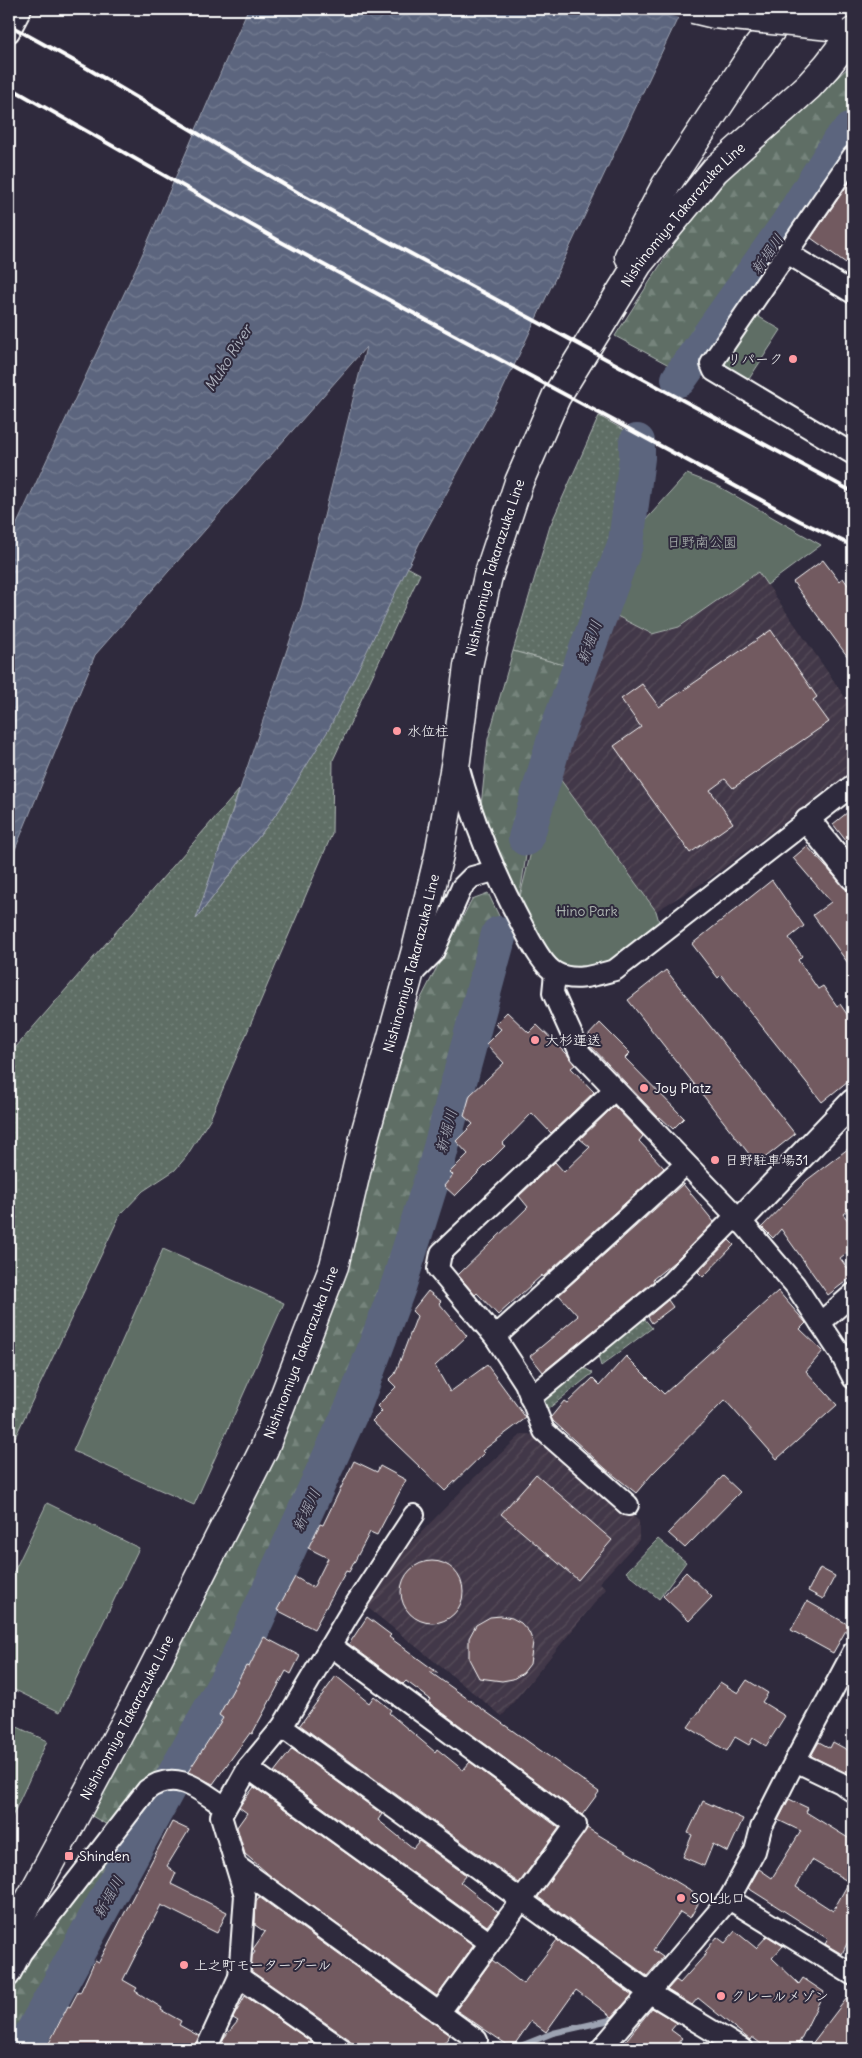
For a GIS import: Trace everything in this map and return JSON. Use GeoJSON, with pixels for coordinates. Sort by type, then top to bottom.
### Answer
{"type":"FeatureCollection","features":[{"type":"Feature","properties":{"kind":"main road"},"geometry":{"type":"LineString","coordinates":[[693,9],[714,14],[845,28]]}},
{"type":"Feature","properties":{"kind":"main road"},"geometry":{"type":"LineString","coordinates":[[556,397],[666,185],[754,52],[787,9]]}},
{"type":"Feature","properties":{"kind":"main road","name":"Nishinomiya Takarazuka Line"},"geometry":{"type":"LineString","coordinates":[[13,1946],[264,1449],[334,1266],[365,1134],[408,978],[439,855],[456,760],[468,666],[488,576],[518,482],[556,397],[620,290],[682,209],[715,170],[808,87],[828,66],[845,28]]}},
{"type":"Feature","properties":{"kind":"street"},"geometry":{"type":"LineString","coordinates":[[853,156],[711,364],[714,371],[853,454]]}},
{"type":"Feature","properties":{"kind":"street"},"geometry":{"type":"LineString","coordinates":[[787,253],[853,293]]}},
{"type":"Feature","properties":{"kind":"street"},"geometry":{"type":"LineString","coordinates":[[456,760],[470,809],[494,871],[537,953],[555,973],[581,979],[615,970],[853,785]]}},
{"type":"Feature","properties":{"kind":"street"},"geometry":{"type":"LineString","coordinates":[[808,821],[853,877]]}},
{"type":"Feature","properties":{"kind":"street"},"geometry":{"type":"LineString","coordinates":[[408,978],[433,953],[462,887],[472,877],[494,871]]}},
{"type":"Feature","properties":{"kind":"street"},"geometry":{"type":"LineString","coordinates":[[555,973],[553,993],[580,1053],[685,1165],[738,1218],[795,1285],[853,1378]]}},
{"type":"Feature","properties":{"kind":"street"},"geometry":{"type":"LineString","coordinates":[[614,1090],[441,1253],[438,1270],[495,1337],[525,1383],[544,1431],[628,1505]]}},
{"type":"Feature","properties":{"kind":"street"},"geometry":{"type":"LineString","coordinates":[[530,1398],[669,1284],[738,1218],[853,1102]]}},
{"type":"Feature","properties":{"kind":"street"},"geometry":{"type":"LineString","coordinates":[[495,1337],[685,1165]]}},
{"type":"Feature","properties":{"kind":"street"},"geometry":{"type":"LineString","coordinates":[[820,1323],[853,1294]]}},
{"type":"Feature","properties":{"kind":"street"},"geometry":{"type":"LineString","coordinates":[[206,2049],[240,1977],[245,1895],[221,1816],[248,1768],[282,1727],[349,1614],[414,1515]]}},
{"type":"Feature","properties":{"kind":"street"},"geometry":{"type":"LineString","coordinates":[[331,1646],[576,1825],[438,2013]]}},
{"type":"Feature","properties":{"kind":"street"},"geometry":{"type":"LineString","coordinates":[[601,2049],[730,1899],[756,1851],[761,1828],[853,1652]]}},
{"type":"Feature","properties":{"kind":"street"},"geometry":{"type":"LineString","coordinates":[[282,1727],[650,1993],[742,2049]]}},
{"type":"Feature","properties":{"kind":"street"},"geometry":{"type":"LineString","coordinates":[[795,1761],[841,1783],[853,1792]]}},
{"type":"Feature","properties":{"kind":"street"},"geometry":{"type":"LineString","coordinates":[[248,1768],[490,1943]]}},
{"type":"Feature","properties":{"kind":"street"},"geometry":{"type":"LineString","coordinates":[[9,1976],[13,1946],[147,1790],[157,1782],[186,1782],[225,1807]]}},
{"type":"Feature","properties":{"kind":"street"},"geometry":{"type":"LineString","coordinates":[[237,1866],[477,2040],[473,2049]]}},
{"type":"Feature","properties":{"kind":"street"},"geometry":{"type":"LineString","coordinates":[[730,1899],[853,1975]]}},
{"type":"Feature","properties":{"kind":"street"},"geometry":{"type":"LineString","coordinates":[[240,1977],[342,2049]]}},
{"type":"Feature","properties":{"kind":"shaded area"},"geometry":{"type":"Polygon","coordinates":[[[758,571],[853,709],[853,770],[709,879],[656,911],[552,768],[613,614],[652,634],[678,627],[758,571]]]}},
{"type":"Feature","properties":{"kind":"shaded area"},"geometry":{"type":"Polygon","coordinates":[[[522,1434],[539,1435],[639,1521],[639,1540],[599,1583],[606,1589],[502,1716],[367,1607],[405,1549],[475,1477],[522,1434]]]}},
{"type":"Feature","properties":{"kind":"green space"},"geometry":{"type":"Polygon","coordinates":[[[853,63],[853,106],[752,266],[680,371],[615,336],[675,242],[726,181],[853,63]]]}},
{"type":"Feature","properties":{"kind":"green space"},"geometry":{"type":"Polygon","coordinates":[[[754,314],[781,330],[747,382],[726,366],[724,360],[754,314]]]}},
{"type":"Feature","properties":{"kind":"green space"},"geometry":{"type":"Polygon","coordinates":[[[599,416],[633,435],[616,520],[571,667],[513,651],[550,526],[599,416]]]}},
{"type":"Feature","properties":{"kind":"green space","name":"日野南公園"},"geometry":{"type":"Polygon","coordinates":[[[687,474],[718,486],[821,545],[767,585],[758,572],[679,627],[652,634],[613,614],[617,592],[643,523],[687,474]]]}},
{"type":"Feature","properties":{"kind":"green space"},"geometry":{"type":"Polygon","coordinates":[[[407,567],[420,574],[333,760],[332,834],[210,1119],[186,1157],[175,1170],[143,1191],[120,1215],[9,1450],[9,1055],[239,790],[197,918],[280,809],[407,567]]]}},
{"type":"Feature","properties":{"kind":"green space"},"geometry":{"type":"Polygon","coordinates":[[[513,651],[571,667],[540,767],[519,900],[509,886],[481,806],[488,739],[513,651]]]}},
{"type":"Feature","properties":{"kind":"green space","name":"Hino Park"},"geometry":{"type":"Polygon","coordinates":[[[552,768],[656,911],[660,925],[613,963],[580,971],[549,959],[519,900],[552,768]]]}},
{"type":"Feature","properties":{"kind":"green space"},"geometry":{"type":"Polygon","coordinates":[[[488,893],[510,939],[416,1274],[382,1371],[253,1601],[169,1770],[152,1774],[111,1827],[90,1815],[241,1522],[396,1047],[472,899],[488,893]]]}},
{"type":"Feature","properties":{"kind":"green space"},"geometry":{"type":"Polygon","coordinates":[[[163,1249],[284,1303],[194,1505],[73,1451],[163,1249]]]}},
{"type":"Feature","properties":{"kind":"green space"},"geometry":{"type":"Polygon","coordinates":[[[643,1317],[652,1328],[601,1366],[598,1356],[643,1317]]]}},
{"type":"Feature","properties":{"kind":"green space"},"geometry":{"type":"Polygon","coordinates":[[[579,1369],[586,1369],[593,1373],[543,1413],[537,1401],[579,1369]]]}},
{"type":"Feature","properties":{"kind":"green space"},"geometry":{"type":"Polygon","coordinates":[[[47,1503],[139,1548],[60,1712],[9,1687],[9,1582],[47,1503]]]}},
{"type":"Feature","properties":{"kind":"green space"},"geometry":{"type":"Polygon","coordinates":[[[658,1539],[686,1562],[659,1599],[626,1572],[658,1539]]]}},
{"type":"Feature","properties":{"kind":"green space"},"geometry":{"type":"Polygon","coordinates":[[[9,1723],[47,1741],[9,1823],[9,1723]]]}},
{"type":"Feature","properties":{"kind":"green space"},"geometry":{"type":"Polygon","coordinates":[[[113,1846],[121,1850],[46,1985],[14,2049],[9,2049],[9,1984],[26,1966],[113,1846]]]}},
{"type":"Feature","properties":{"kind":"water","name":"Muko River"},"geometry":{"type":"Polygon","coordinates":[[[248,9],[682,9],[502,391],[420,542],[329,729],[280,809],[196,919],[302,605],[366,347],[95,655],[9,864],[9,541],[142,255],[248,9]]]}},
{"type":"Feature","properties":{"kind":"pier"},"geometry":{"type":"Polygon","coordinates":[[[641,9],[684,9],[680,18],[641,9]]]}},
{"type":"Feature","properties":{"kind":"building"},"geometry":{"type":"Polygon","coordinates":[[[853,177],[853,268],[811,238],[853,177]]]}},
{"type":"Feature","properties":{"kind":"building"},"geometry":{"type":"Polygon","coordinates":[[[823,560],[839,581],[843,578],[853,592],[853,664],[793,582],[823,560]]]}},
{"type":"Feature","properties":{"kind":"building"},"geometry":{"type":"Polygon","coordinates":[[[771,630],[817,697],[813,700],[829,722],[733,788],[725,779],[710,790],[733,823],[690,853],[614,746],[641,727],[621,699],[642,684],[659,707],[771,630]]]}},
{"type":"Feature","properties":{"kind":"building"},"geometry":{"type":"Polygon","coordinates":[[[853,808],[853,850],[833,824],[853,808]]]}},
{"type":"Feature","properties":{"kind":"building"},"geometry":{"type":"Polygon","coordinates":[[[807,846],[853,897],[853,970],[813,915],[831,902],[793,858],[807,846]]]}},
{"type":"Feature","properties":{"kind":"building"},"geometry":{"type":"Polygon","coordinates":[[[772,880],[804,926],[789,938],[802,956],[798,960],[818,989],[823,986],[837,1006],[840,1004],[853,1023],[853,1077],[822,1102],[721,975],[718,978],[692,944],[772,880]]]}},
{"type":"Feature","properties":{"kind":"building"},"geometry":{"type":"Polygon","coordinates":[[[666,970],[795,1134],[757,1164],[628,1000],[666,970]]]}},
{"type":"Feature","properties":{"kind":"building"},"geometry":{"type":"Polygon","coordinates":[[[507,1012],[529,1033],[537,1025],[567,1054],[575,1065],[571,1068],[594,1092],[551,1133],[532,1113],[502,1144],[505,1146],[455,1196],[444,1186],[453,1175],[450,1172],[468,1154],[456,1141],[473,1124],[464,1116],[470,1095],[504,1063],[486,1044],[501,1029],[495,1024],[507,1012]]]}},
{"type":"Feature","properties":{"kind":"building","name":"Joy Platz"},"geometry":{"type":"Polygon","coordinates":[[[600,1023],[630,1053],[625,1058],[684,1118],[673,1129],[659,1118],[589,1044],[586,1038],[600,1023]]]}},
{"type":"Feature","properties":{"kind":"building"},"geometry":{"type":"Polygon","coordinates":[[[614,1106],[643,1136],[639,1141],[664,1168],[498,1315],[477,1293],[475,1295],[458,1275],[528,1207],[519,1196],[555,1162],[564,1172],[590,1147],[580,1139],[614,1106]]]}},
{"type":"Feature","properties":{"kind":"building"},"geometry":{"type":"Polygon","coordinates":[[[853,1145],[853,1206],[843,1214],[853,1227],[853,1248],[840,1258],[853,1276],[828,1295],[781,1229],[773,1238],[762,1227],[807,1180],[853,1145]]]}},
{"type":"Feature","properties":{"kind":"building"},"geometry":{"type":"Polygon","coordinates":[[[683,1184],[714,1222],[674,1262],[653,1279],[654,1281],[543,1372],[530,1356],[578,1316],[559,1295],[683,1184]]]}},
{"type":"Feature","properties":{"kind":"building"},"geometry":{"type":"Polygon","coordinates":[[[729,1240],[734,1245],[703,1277],[698,1272],[729,1240]]]}},
{"type":"Feature","properties":{"kind":"building"},"geometry":{"type":"Polygon","coordinates":[[[428,1291],[441,1301],[439,1303],[467,1336],[435,1366],[450,1392],[487,1365],[526,1418],[482,1451],[484,1453],[445,1491],[372,1421],[382,1411],[377,1406],[396,1387],[389,1380],[395,1374],[417,1316],[412,1311],[428,1291]]]}},
{"type":"Feature","properties":{"kind":"building"},"geometry":{"type":"Polygon","coordinates":[[[778,1291],[806,1323],[800,1329],[823,1351],[806,1371],[837,1405],[777,1459],[725,1400],[653,1473],[636,1493],[606,1469],[553,1421],[551,1417],[564,1401],[567,1403],[593,1378],[600,1385],[626,1356],[664,1394],[778,1291]]]}},
{"type":"Feature","properties":{"kind":"building"},"geometry":{"type":"Polygon","coordinates":[[[668,1300],[673,1307],[652,1323],[648,1317],[668,1300]]]}},
{"type":"Feature","properties":{"kind":"building"},"geometry":{"type":"Polygon","coordinates":[[[354,1461],[377,1472],[380,1466],[406,1480],[377,1535],[370,1532],[349,1572],[346,1571],[314,1629],[277,1610],[295,1577],[312,1587],[314,1586],[328,1558],[308,1548],[320,1524],[323,1525],[354,1461]]]}},
{"type":"Feature","properties":{"kind":"building"},"geometry":{"type":"Polygon","coordinates":[[[536,1474],[612,1540],[578,1580],[501,1514],[536,1474]]]}},
{"type":"Feature","properties":{"kind":"building"},"geometry":{"type":"Polygon","coordinates":[[[723,1476],[740,1492],[685,1548],[668,1533],[723,1476]]]}},
{"type":"Feature","properties":{"kind":"building"},"geometry":{"type":"Polygon","coordinates":[[[426,1561],[438,1561],[454,1570],[461,1580],[463,1592],[461,1604],[454,1614],[438,1623],[426,1623],[415,1618],[406,1609],[401,1598],[401,1586],[406,1575],[415,1566],[426,1561]]]}},
{"type":"Feature","properties":{"kind":"building"},"geometry":{"type":"Polygon","coordinates":[[[820,1568],[835,1576],[823,1599],[808,1591],[820,1568]]]}},
{"type":"Feature","properties":{"kind":"building"},"geometry":{"type":"Polygon","coordinates":[[[686,1572],[712,1597],[689,1621],[663,1596],[686,1572]]]}},
{"type":"Feature","properties":{"kind":"building"},"geometry":{"type":"Polygon","coordinates":[[[807,1601],[849,1625],[833,1653],[791,1630],[807,1601]]]}},
{"type":"Feature","properties":{"kind":"building"},"geometry":{"type":"Polygon","coordinates":[[[367,1617],[391,1635],[389,1637],[438,1673],[430,1672],[599,1792],[582,1815],[428,1702],[430,1699],[406,1681],[403,1684],[349,1644],[367,1617]]]}},
{"type":"Feature","properties":{"kind":"building"},"geometry":{"type":"Polygon","coordinates":[[[490,1617],[512,1618],[521,1623],[529,1632],[533,1642],[530,1664],[523,1673],[513,1679],[502,1681],[479,1678],[469,1659],[469,1638],[476,1625],[490,1617]]]}},
{"type":"Feature","properties":{"kind":"building"},"geometry":{"type":"Polygon","coordinates":[[[264,1637],[300,1656],[291,1674],[286,1671],[252,1734],[250,1733],[213,1784],[188,1772],[223,1718],[219,1715],[246,1666],[249,1667],[264,1637]]]}},
{"type":"Feature","properties":{"kind":"building"},"geometry":{"type":"Polygon","coordinates":[[[336,1676],[369,1703],[374,1696],[391,1710],[389,1713],[435,1752],[437,1749],[463,1770],[470,1762],[559,1828],[519,1883],[300,1725],[336,1676]]]}},
{"type":"Feature","properties":{"kind":"building"},"geometry":{"type":"Polygon","coordinates":[[[747,1680],[768,1693],[762,1702],[785,1716],[766,1746],[753,1738],[749,1745],[735,1737],[727,1751],[688,1727],[720,1682],[738,1693],[747,1680]]]}},
{"type":"Feature","properties":{"kind":"building"},"geometry":{"type":"Polygon","coordinates":[[[819,1742],[830,1748],[833,1742],[853,1753],[853,1777],[811,1756],[819,1742]]]}},
{"type":"Feature","properties":{"kind":"building"},"geometry":{"type":"Polygon","coordinates":[[[292,1749],[382,1814],[378,1820],[413,1848],[419,1841],[466,1875],[460,1882],[498,1912],[487,1926],[274,1772],[292,1749]]]}},
{"type":"Feature","properties":{"kind":"building"},"geometry":{"type":"Polygon","coordinates":[[[254,1787],[472,1944],[473,1946],[437,1996],[273,1878],[245,1854],[237,1827],[247,1813],[239,1807],[254,1787]]]}},
{"type":"Feature","properties":{"kind":"building"},"geometry":{"type":"Polygon","coordinates":[[[789,1799],[808,1808],[806,1812],[853,1841],[853,1931],[842,1954],[825,1944],[828,1939],[748,1888],[759,1869],[772,1878],[801,1831],[778,1820],[789,1799]],[[812,1860],[796,1887],[833,1911],[849,1882],[812,1860]]]}},
{"type":"Feature","properties":{"kind":"building"},"geometry":{"type":"Polygon","coordinates":[[[703,1801],[743,1819],[728,1852],[713,1844],[704,1866],[683,1857],[692,1835],[688,1833],[703,1801]]]}},
{"type":"Feature","properties":{"kind":"building"},"geometry":{"type":"Polygon","coordinates":[[[172,1822],[189,1830],[167,1866],[176,1873],[171,1884],[227,1912],[217,1933],[161,1905],[123,1980],[137,1988],[135,1991],[162,2008],[161,2010],[181,2021],[179,2025],[199,2036],[194,2049],[46,2049],[68,2006],[70,2007],[78,1992],[80,1993],[95,1960],[99,1962],[172,1822]]]}},
{"type":"Feature","properties":{"kind":"building"},"geometry":{"type":"Polygon","coordinates":[[[587,1828],[702,1897],[690,1918],[680,1912],[653,1950],[663,1957],[647,1976],[538,1897],[587,1828]]]}},
{"type":"Feature","properties":{"kind":"building"},"geometry":{"type":"Polygon","coordinates":[[[259,1897],[450,2035],[440,2049],[354,2049],[349,2039],[251,1971],[252,1956],[255,1952],[253,1949],[265,1932],[255,1925],[256,1901],[259,1897]]]}},
{"type":"Feature","properties":{"kind":"building"},"geometry":{"type":"Polygon","coordinates":[[[735,1931],[756,1948],[767,1936],[783,1946],[772,1958],[799,1984],[803,1978],[824,1992],[796,2049],[768,2049],[752,2037],[750,2040],[698,1998],[692,2005],[667,1990],[676,1980],[680,1983],[707,1953],[705,1952],[717,1937],[725,1943],[735,1931]]]}},
{"type":"Feature","properties":{"kind":"building"},"geometry":{"type":"Polygon","coordinates":[[[557,1940],[632,1995],[612,2017],[576,1990],[546,2032],[531,2021],[512,2048],[456,2010],[492,1960],[523,1984],[557,1940]]]}},
{"type":"Feature","properties":{"kind":"building"},"geometry":{"type":"Polygon","coordinates":[[[853,1990],[853,2049],[808,2049],[853,1990]]]}},
{"type":"Feature","properties":{"kind":"building"},"geometry":{"type":"Polygon","coordinates":[[[245,1996],[322,2049],[219,2049],[223,2039],[238,2021],[233,2018],[245,1996]]]}},
{"type":"Feature","properties":{"kind":"building"},"geometry":{"type":"Polygon","coordinates":[[[652,2008],[677,2023],[671,2030],[682,2038],[673,2049],[619,2049],[652,2008]]]}},
{"type":"Feature","properties":{"kind":"waterway","name":"新堀川"},"geometry":{"type":"LineString","coordinates":[[679,379],[789,223],[840,141],[853,129]]}},
{"type":"Feature","properties":{"kind":"waterway","name":"新堀川"},"geometry":{"type":"LineString","coordinates":[[526,838],[557,732],[626,542],[637,458],[637,442]]}},
{"type":"Feature","properties":{"kind":"waterway","name":"新堀川"},"geometry":{"type":"LineString","coordinates":[[24,2049],[236,1664],[356,1400],[398,1287],[436,1166],[499,934]]}},
{"type":"Feature","properties":{"kind":"waterway"},"geometry":{"type":"LineString","coordinates":[[513,2049],[553,2033],[610,2020],[628,2003]]}},
{"type":"Feature","properties":{"kind":"railway"},"geometry":{"type":"LineString","coordinates":[[9,25],[85,67],[302,195],[853,492]]}},
{"type":"Feature","properties":{"kind":"railway"},"geometry":{"type":"LineString","coordinates":[[9,87],[283,243],[800,521],[853,546]]}},
{"type":"Feature","properties":{"kind":"place","name":"リパーク"},"geometry":{"type":"Point","coordinates":[793,359]}},
{"type":"Feature","properties":{"kind":"place","name":"水位柱"},"geometry":{"type":"Point","coordinates":[397,731]}},
{"type":"Feature","properties":{"kind":"place","name":"大杉運送"},"geometry":{"type":"Point","coordinates":[535,1040]}},
{"type":"Feature","properties":{"kind":"place","name":"Joy Platz"},"geometry":{"type":"Point","coordinates":[644,1088]}},
{"type":"Feature","properties":{"kind":"place","name":"日野駐車場31"},"geometry":{"type":"Point","coordinates":[715,1160]}},
{"type":"Feature","properties":{"kind":"place","name":"Shinden"},"geometry":{"type":"Point","coordinates":[69,1856]}},
{"type":"Feature","properties":{"kind":"place","name":"SOL北口"},"geometry":{"type":"Point","coordinates":[681,1898]}},
{"type":"Feature","properties":{"kind":"place","name":"上之町モータープール"},"geometry":{"type":"Point","coordinates":[184,1965]}},
{"type":"Feature","properties":{"kind":"place","name":"クレールメゾン"},"geometry":{"type":"Point","coordinates":[721,1996]}}]}
